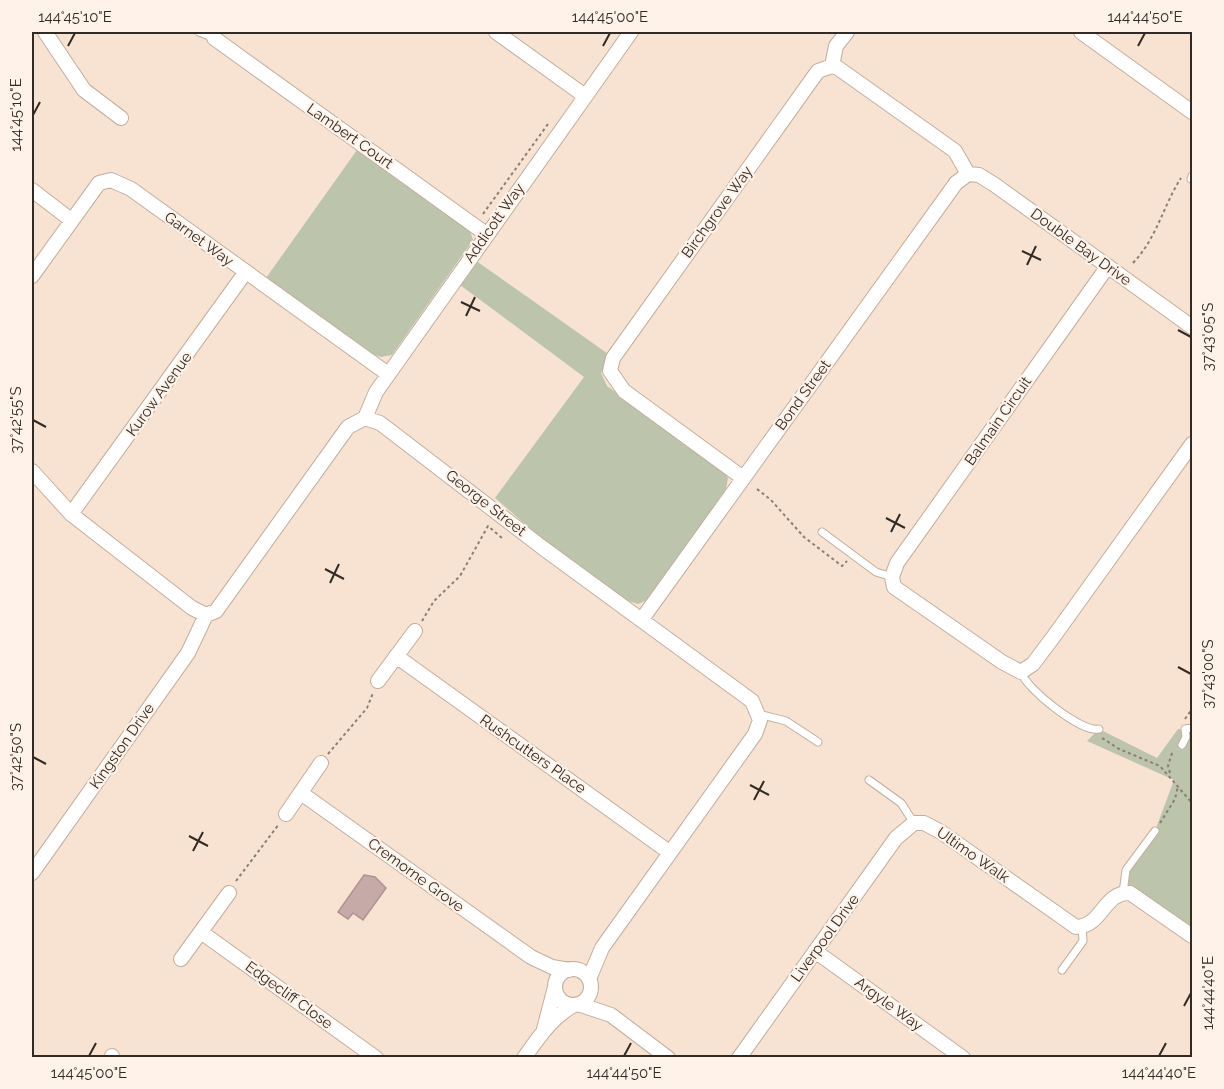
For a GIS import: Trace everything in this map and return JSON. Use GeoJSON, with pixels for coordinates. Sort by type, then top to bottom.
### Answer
{"type":"FeatureCollection","features":[{"type":"Feature","properties":{"kind":"street"},"geometry":{"type":"LineString","coordinates":[[45,32],[84,90],[121,118]]}},
{"type":"Feature","properties":{"kind":"street"},"geometry":{"type":"LineString","coordinates":[[496,32],[585,96]]}},
{"type":"Feature","properties":{"kind":"street","name":"Addicott Way"},"geometry":{"type":"LineString","coordinates":[[365,418],[376,392],[480,230],[585,96],[631,32]]}},
{"type":"Feature","properties":{"kind":"street"},"geometry":{"type":"LineString","coordinates":[[847,32],[836,46],[832,66],[954,152],[968,174]]}},
{"type":"Feature","properties":{"kind":"street"},"geometry":{"type":"LineString","coordinates":[[1081,32],[1192,112]]}},
{"type":"Feature","properties":{"kind":"street","name":"Lambert Court"},"geometry":{"type":"LineString","coordinates":[[214,38],[480,230]]}},
{"type":"Feature","properties":{"kind":"street","name":"Birchgrove Way"},"geometry":{"type":"LineString","coordinates":[[743,478],[624,391],[610,371],[613,358],[818,71],[832,66]]}},
{"type":"Feature","properties":{"kind":"street","name":"Double Bay Drive"},"geometry":{"type":"LineString","coordinates":[[968,174],[979,175],[995,185],[1192,327]]}},
{"type":"Feature","properties":{"kind":"street","name":"Bond Street"},"geometry":{"type":"LineString","coordinates":[[642,619],[956,183],[968,174]]}},
{"type":"Feature","properties":{"kind":"street","name":"Garnet Way"},"geometry":{"type":"LineString","coordinates":[[32,276],[99,183],[111,180],[131,189],[388,374]]}},
{"type":"Feature","properties":{"kind":"street"},"geometry":{"type":"LineString","coordinates":[[32,190],[71,220]]}},
{"type":"Feature","properties":{"kind":"street","name":"Balmain Circuit"},"geometry":{"type":"LineString","coordinates":[[892,577],[897,563],[1108,266]]}},
{"type":"Feature","properties":{"kind":"street","name":"Kurow Avenue"},"geometry":{"type":"LineString","coordinates":[[71,514],[245,273]]}},
{"type":"Feature","properties":{"kind":"street"},"geometry":{"type":"LineString","coordinates":[[32,471],[71,514],[192,608],[206,615],[216,611],[348,427],[365,418]]}},
{"type":"Feature","properties":{"kind":"street","name":"George Street"},"geometry":{"type":"LineString","coordinates":[[365,418],[380,423],[513,525],[742,692],[752,700],[759,714]]}},
{"type":"Feature","properties":{"kind":"street"},"geometry":{"type":"LineString","coordinates":[[892,577],[894,587],[1021,672],[1034,664],[1192,444]]}},
{"type":"Feature","properties":{"kind":"street","name":"Kingston Drive"},"geometry":{"type":"LineString","coordinates":[[32,873],[188,653],[206,615]]}},
{"type":"Feature","properties":{"kind":"street"},"geometry":{"type":"LineString","coordinates":[[378,681],[415,631]]}},
{"type":"Feature","properties":{"kind":"street","name":"Rushcutters Place"},"geometry":{"type":"LineString","coordinates":[[396,656],[669,852]]}},
{"type":"Feature","properties":{"kind":"street"},"geometry":{"type":"LineString","coordinates":[[524,1058],[544,1030],[563,1011],[588,997],[590,982],[602,948],[755,734],[759,714]]}},
{"type":"Feature","properties":{"kind":"street"},"geometry":{"type":"LineString","coordinates":[[286,814],[321,763]]}},
{"type":"Feature","properties":{"kind":"street","name":"Cremorne Grove"},"geometry":{"type":"LineString","coordinates":[[301,793],[531,957],[552,967],[571,970]]}},
{"type":"Feature","properties":{"kind":"street","name":"Ultimo Walk"},"geometry":{"type":"LineString","coordinates":[[914,823],[924,823],[941,832],[1065,921],[1076,927],[1082,927]]}},
{"type":"Feature","properties":{"kind":"street","name":"Liverpool Drive"},"geometry":{"type":"LineString","coordinates":[[739,1058],[896,838],[914,823]]}},
{"type":"Feature","properties":{"kind":"street"},"geometry":{"type":"LineString","coordinates":[[182,959],[229,893]]}},
{"type":"Feature","properties":{"kind":"street"},"geometry":{"type":"LineString","coordinates":[[1082,927],[1093,922],[1113,897],[1123,893],[1137,896],[1192,936]]}},
{"type":"Feature","properties":{"kind":"street","name":"Edgecliff Close"},"geometry":{"type":"LineString","coordinates":[[201,932],[376,1058]]}},
{"type":"Feature","properties":{"kind":"street"},"geometry":{"type":"LineString","coordinates":[[544,1030],[555,985],[560,975],[602,948]]}},
{"type":"Feature","properties":{"kind":"street","name":"Argyle Way"},"geometry":{"type":"LineString","coordinates":[[815,951],[963,1058]]}},
{"type":"Feature","properties":{"kind":"street","name":"Cremorne Grove"},"geometry":{"type":"LineString","coordinates":[[531,957],[555,985]]}},
{"type":"Feature","properties":{"kind":"street"},"geometry":{"type":"LineString","coordinates":[[571,970],[582,972],[611,1015]]}},
{"type":"Feature","properties":{"kind":"street"},"geometry":{"type":"LineString","coordinates":[[555,985],[559,998],[611,1015],[668,1058]]}},
{"type":"Feature","properties":{"kind":"lane"},"geometry":{"type":"LineString","coordinates":[[199,32],[214,38]]}},
{"type":"Feature","properties":{"kind":"lane"},"geometry":{"type":"LineString","coordinates":[[822,532],[876,572],[892,577]]}},
{"type":"Feature","properties":{"kind":"lane"},"geometry":{"type":"LineString","coordinates":[[1021,672],[1025,683],[1034,692],[1086,729],[1096,730]]}},
{"type":"Feature","properties":{"kind":"lane"},"geometry":{"type":"LineString","coordinates":[[759,714],[786,721],[818,742]]}},
{"type":"Feature","properties":{"kind":"lane"},"geometry":{"type":"LineString","coordinates":[[1179,745],[1186,737],[1185,729],[1192,728]]}},
{"type":"Feature","properties":{"kind":"lane"},"geometry":{"type":"LineString","coordinates":[[869,780],[901,803],[914,823]]}},
{"type":"Feature","properties":{"kind":"lane"},"geometry":{"type":"LineString","coordinates":[[1123,893],[1126,870],[1155,831]]}},
{"type":"Feature","properties":{"kind":"lane"},"geometry":{"type":"LineString","coordinates":[[1062,970],[1083,940],[1082,927]]}},
{"type":"Feature","properties":{"kind":"path"},"geometry":{"type":"LineString","coordinates":[[480,230],[554,115]]}},
{"type":"Feature","properties":{"kind":"path"},"geometry":{"type":"LineString","coordinates":[[1133,263],[1152,240],[1167,201],[1181,177],[1192,178]]}},
{"type":"Feature","properties":{"kind":"path"},"geometry":{"type":"LineString","coordinates":[[757,489],[771,500],[804,537],[843,566],[853,554]]}},
{"type":"Feature","properties":{"kind":"path"},"geometry":{"type":"LineString","coordinates":[[415,631],[434,601],[460,576],[488,526],[502,538],[513,525]]}},
{"type":"Feature","properties":{"kind":"path"},"geometry":{"type":"LineString","coordinates":[[321,763],[367,708],[378,681]]}},
{"type":"Feature","properties":{"kind":"path"},"geometry":{"type":"LineString","coordinates":[[1096,730],[1119,749],[1160,766],[1174,780]]}},
{"type":"Feature","properties":{"kind":"path"},"geometry":{"type":"LineString","coordinates":[[1179,745],[1168,766],[1174,780],[1192,803]]}},
{"type":"Feature","properties":{"kind":"path"},"geometry":{"type":"LineString","coordinates":[[1155,831],[1175,799],[1178,786]]}},
{"type":"Feature","properties":{"kind":"path"},"geometry":{"type":"LineString","coordinates":[[229,893],[251,859],[266,844],[286,814]]}},
{"type":"Feature","properties":{"kind":"green space"},"geometry":{"type":"Polygon","coordinates":[[[357,150],[469,228],[473,240],[392,355],[381,357],[372,354],[266,278],[357,150]]]}},
{"type":"Feature","properties":{"kind":"green space"},"geometry":{"type":"Polygon","coordinates":[[[475,260],[611,356],[601,373],[607,386],[723,470],[728,478],[726,489],[650,599],[638,604],[628,601],[548,544],[495,498],[584,377],[460,285],[475,260]]]}},
{"type":"Feature","properties":{"kind":"green space"},"geometry":{"type":"Polygon","coordinates":[[[1099,729],[1157,758],[1178,729],[1192,731],[1192,936],[1123,893],[1126,870],[1155,831],[1174,780],[1087,741],[1099,729]]]}},
{"type":"Feature","properties":{"kind":"building"},"geometry":{"type":"Polygon","coordinates":[[[364,875],[375,877],[386,888],[363,920],[353,913],[348,919],[338,912],[364,875]]]}}]}
